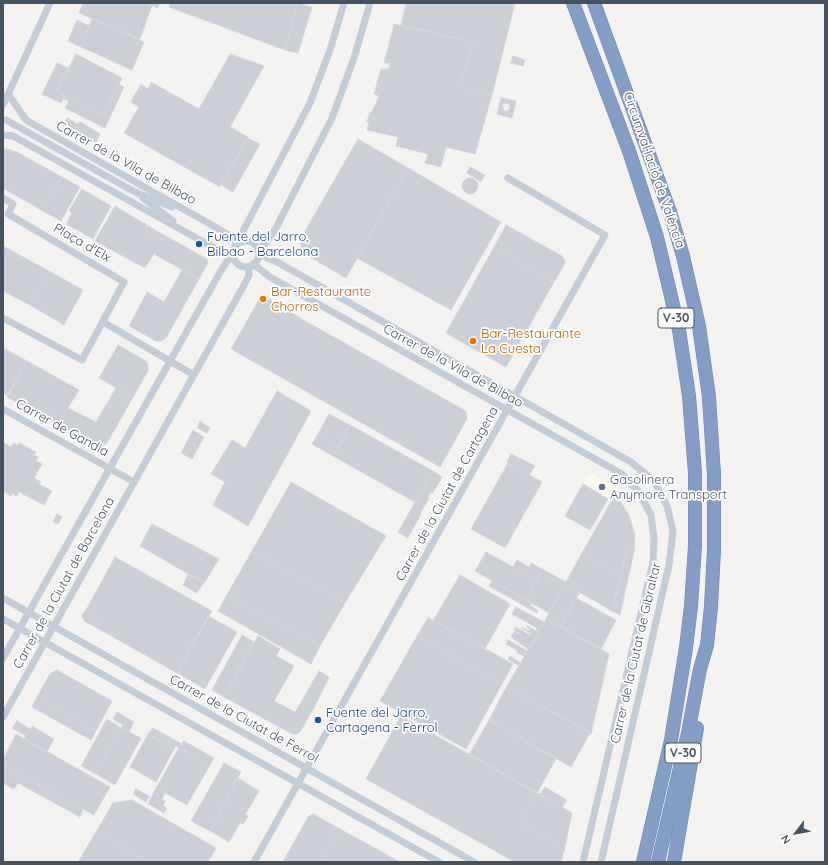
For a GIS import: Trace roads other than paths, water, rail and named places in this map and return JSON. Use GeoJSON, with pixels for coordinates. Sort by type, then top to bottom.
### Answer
{"type":"FeatureCollection","features":[{"type":"Feature","properties":{"kind":"highway","name":"Circumval·lació de València"},"geometry":{"type":"LineString","coordinates":[[573,3],[626,144],[657,237],[679,330],[690,404],[696,473],[695,546],[691,606],[686,648],[672,740],[643,862]]}},
{"type":"Feature","properties":{"kind":"highway","name":"Circumval·lació de València"},"geometry":{"type":"LineString","coordinates":[[594,3],[670,212],[683,256],[698,326],[709,398],[714,475],[714,549],[711,607],[707,645],[700,669],[688,733],[658,862]]}},
{"type":"Feature","properties":{"kind":"highway"},"geometry":{"type":"LineString","coordinates":[[674,862],[707,669],[707,645]]}},
{"type":"Feature","properties":{"kind":"street"},"geometry":{"type":"LineString","coordinates":[[3,105],[9,95],[50,3]]}},
{"type":"Feature","properties":{"kind":"street"},"geometry":{"type":"LineString","coordinates":[[239,243],[249,241],[258,251],[258,257],[251,265],[245,266],[237,263],[234,254],[241,235],[310,103],[330,50],[344,3]]}},
{"type":"Feature","properties":{"kind":"street"},"geometry":{"type":"LineString","coordinates":[[258,251],[267,242],[276,228],[332,118],[354,58],[370,3]]}},
{"type":"Feature","properties":{"kind":"street","name":"Carrer de la Vila de Bilbao"},"geometry":{"type":"LineString","coordinates":[[9,95],[26,120],[200,218],[231,236],[239,243]]}},
{"type":"Feature","properties":{"kind":"street"},"geometry":{"type":"LineString","coordinates":[[6,120],[135,192],[200,218]]}},
{"type":"Feature","properties":{"kind":"street"},"geometry":{"type":"LineString","coordinates":[[3,135],[13,136],[192,235],[224,252],[234,254]]}},
{"type":"Feature","properties":{"kind":"street","name":"Carrer de la Ciutat de Cartagena"},"geometry":{"type":"LineString","coordinates":[[254,862],[605,235],[508,178]]}},
{"type":"Feature","properties":{"kind":"street"},"geometry":{"type":"LineString","coordinates":[[135,192],[192,235]]}},
{"type":"Feature","properties":{"kind":"street","name":"Plaça d'Elx"},"geometry":{"type":"LineString","coordinates":[[3,198],[13,204],[8,214],[124,282],[82,360],[3,318]]}},
{"type":"Feature","properties":{"kind":"street","name":"Carrer de la Vila de Bilbao"},"geometry":{"type":"LineString","coordinates":[[258,251],[631,462]]}},
{"type":"Feature","properties":{"kind":"street","name":"Carrer de la Ciutat de Barcelona"},"geometry":{"type":"LineString","coordinates":[[3,658],[219,274],[227,261],[234,254]]}},
{"type":"Feature","properties":{"kind":"street","name":"Carrer de la Vila de Bilbao"},"geometry":{"type":"LineString","coordinates":[[251,265],[622,474]]}},
{"type":"Feature","properties":{"kind":"street","name":"Carrer de la Ciutat de Barcelona"},"geometry":{"type":"LineString","coordinates":[[3,717],[243,287],[249,275],[251,265]]}},
{"type":"Feature","properties":{"kind":"street"},"geometry":{"type":"LineString","coordinates":[[103,322],[194,375]]}},
{"type":"Feature","properties":{"kind":"street","name":"Carrer de Gandia"},"geometry":{"type":"LineString","coordinates":[[3,409],[109,468]]}},
{"type":"Feature","properties":{"kind":"street","name":"Carrer de la Ciutat de Gibraltar"},"geometry":{"type":"LineString","coordinates":[[601,862],[669,565],[673,531],[667,506],[654,481],[631,462]]}},
{"type":"Feature","properties":{"kind":"street"},"geometry":{"type":"LineString","coordinates":[[109,468],[134,482]]}},
{"type":"Feature","properties":{"kind":"street","name":"Carrer de la Ciutat de Gibraltar"},"geometry":{"type":"LineString","coordinates":[[583,862],[653,562],[654,539],[651,515],[638,491],[622,474]]}},
{"type":"Feature","properties":{"kind":"street","name":"Carrer de la Ciutat de Ferrol"},"geometry":{"type":"LineString","coordinates":[[3,598],[474,862]]}},
{"type":"Feature","properties":{"kind":"street"},"geometry":{"type":"LineString","coordinates":[[3,619],[439,862]]}},
{"type":"Feature","properties":{"kind":"place","name":"Fuente del Jarro, Bilbao - Barcelona"},"geometry":{"type":"Point","coordinates":[199,244]}},
{"type":"Feature","properties":{"kind":"place","name":"Bar-Restaurante Chorros"},"geometry":{"type":"Point","coordinates":[263,299]}},
{"type":"Feature","properties":{"kind":"place","name":"Bar-Restaurante La Cuesta"},"geometry":{"type":"Point","coordinates":[473,341]}},
{"type":"Feature","properties":{"kind":"place","name":"Gasolinera Anymore Transport"},"geometry":{"type":"Point","coordinates":[602,487]}},
{"type":"Feature","properties":{"kind":"place","name":"Fuente del Jarro, Cartagena - Ferrol"},"geometry":{"type":"Point","coordinates":[318,720]}}]}
